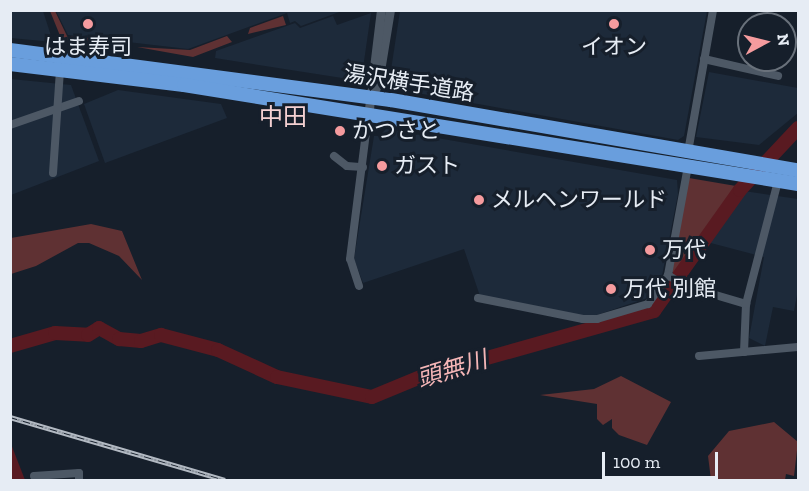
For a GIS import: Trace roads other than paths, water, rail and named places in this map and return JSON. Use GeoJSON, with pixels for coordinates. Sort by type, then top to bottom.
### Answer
{"type":"FeatureCollection","features":[{"type":"Feature","properties":{"kind":"highway","name":"湯沢横手道路"},"geometry":{"type":"LineString","coordinates":[[10,50],[370,98],[742,168],[774,175],[798,184]]}},
{"type":"Feature","properties":{"kind":"highway","name":"湯沢横手道路"},"geometry":{"type":"LineString","coordinates":[[10,64],[60,69],[368,117],[688,159]]}},
{"type":"Feature","properties":{"kind":"highway","name":"湯沢横手道路"},"geometry":{"type":"LineString","coordinates":[[774,175],[798,170]]}},
{"type":"Feature","properties":{"kind":"street"},"geometry":{"type":"LineString","coordinates":[[359,286],[350,260],[381,10]]}},
{"type":"Feature","properties":{"kind":"street"},"geometry":{"type":"LineString","coordinates":[[370,98],[378,83],[390,10]]}},
{"type":"Feature","properties":{"kind":"street"},"geometry":{"type":"LineString","coordinates":[[478,298],[583,319],[597,319],[648,304],[671,276],[713,10]]}},
{"type":"Feature","properties":{"kind":"street"},"geometry":{"type":"LineString","coordinates":[[704,59],[778,76]]}},
{"type":"Feature","properties":{"kind":"street"},"geometry":{"type":"LineString","coordinates":[[53,173],[60,69]]}},
{"type":"Feature","properties":{"kind":"street"},"geometry":{"type":"LineString","coordinates":[[10,125],[79,101]]}},
{"type":"Feature","properties":{"kind":"street"},"geometry":{"type":"LineString","coordinates":[[334,156],[347,166],[363,167]]}},
{"type":"Feature","properties":{"kind":"street"},"geometry":{"type":"LineString","coordinates":[[744,352],[746,304],[774,175]]}},
{"type":"Feature","properties":{"kind":"street"},"geometry":{"type":"LineString","coordinates":[[671,276],[685,286],[746,304]]}},
{"type":"Feature","properties":{"kind":"street"},"geometry":{"type":"LineString","coordinates":[[699,356],[798,347]]}},
{"type":"Feature","properties":{"kind":"street"},"geometry":{"type":"LineString","coordinates":[[34,476],[79,472],[79,480]]}},
{"type":"Feature","properties":{"kind":"waterway","name":"頭無川"},"geometry":{"type":"LineString","coordinates":[[10,346],[55,333],[88,335],[99,328],[119,339],[141,341],[161,335],[218,350],[277,377],[372,397],[423,376],[654,311],[740,190],[798,128]]}},
{"type":"Feature","properties":{"kind":"railway"},"geometry":{"type":"LineString","coordinates":[[10,417],[225,480]]}},
{"type":"Feature","properties":{"kind":"place","name":"はま寿司"},"geometry":{"type":"Point","coordinates":[88,24]}},
{"type":"Feature","properties":{"kind":"place","name":"イオン"},"geometry":{"type":"Point","coordinates":[614,24]}},
{"type":"Feature","properties":{"kind":"place","name":"かつさと"},"geometry":{"type":"Point","coordinates":[340,131]}},
{"type":"Feature","properties":{"kind":"place","name":"ガスト"},"geometry":{"type":"Point","coordinates":[382,166]}},
{"type":"Feature","properties":{"kind":"place","name":"メルヘンワールド"},"geometry":{"type":"Point","coordinates":[479,200]}},
{"type":"Feature","properties":{"kind":"place","name":"万代"},"geometry":{"type":"Point","coordinates":[650,250]}},
{"type":"Feature","properties":{"kind":"place","name":"万代 別館"},"geometry":{"type":"Point","coordinates":[611,289]}},
{"type":"Feature","properties":{"kind":"district","name":"中田"},"geometry":{"type":"Point","coordinates":[283,117]}}]}
